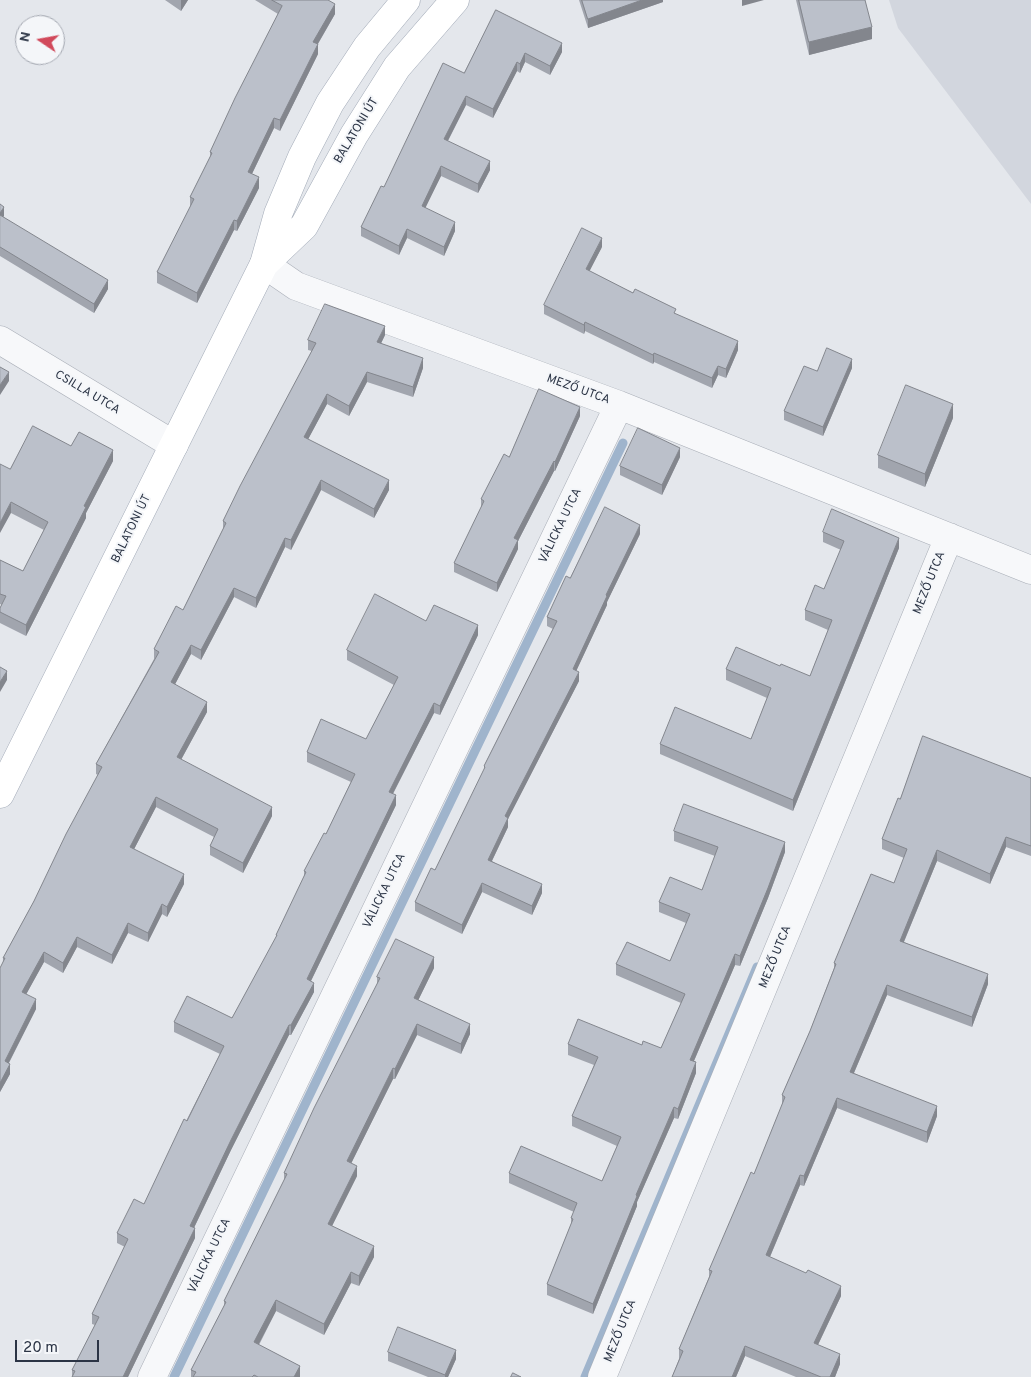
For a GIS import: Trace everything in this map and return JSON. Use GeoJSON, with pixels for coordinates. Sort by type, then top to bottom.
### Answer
{"type":"FeatureCollection","features":[{"type":"Feature","properties":{"kind":"main road","name":"BALATONI ÚT"},"geometry":{"type":"LineString","coordinates":[[0,794],[264,264],[278,214],[302,157],[326,111],[367,47],[406,0]]}},
{"type":"Feature","properties":{"kind":"main road","name":"BALATONI ÚT"},"geometry":{"type":"LineString","coordinates":[[264,264],[304,226],[354,135],[397,67],[455,0]]}},
{"type":"Feature","properties":{"kind":"street","name":"MEZŐ UTCA"},"geometry":{"type":"LineString","coordinates":[[264,264],[296,286],[619,405],[1031,570]]}},
{"type":"Feature","properties":{"kind":"street","name":"CSILLA UTCA"},"geometry":{"type":"LineString","coordinates":[[0,340],[174,445]]}},
{"type":"Feature","properties":{"kind":"street","name":"VÁLICKA UTCA"},"geometry":{"type":"LineString","coordinates":[[152,1377],[619,405]]}},
{"type":"Feature","properties":{"kind":"street","name":"MEZŐ UTCA"},"geometry":{"type":"LineString","coordinates":[[602,1377],[949,537]]}},
{"type":"Feature","properties":{"kind":"shaded area"},"geometry":{"type":"Polygon","coordinates":[[[889,0],[1031,0],[1031,204],[898,28],[889,0]]]}},
{"type":"Feature","properties":{"kind":"building"},"geometry":{"type":"Polygon","coordinates":[[[272,0],[328,0],[335,4],[313,42],[318,44],[280,120],[274,118],[248,172],[259,177],[237,221],[234,220],[197,293],[157,272],[194,199],[190,197],[212,153],[210,152],[235,98],[282,6],[272,0]]]}},
{"type":"Feature","properties":{"kind":"building"},"geometry":{"type":"Polygon","coordinates":[[[582,0],[642,0],[588,19],[582,0]]]}},
{"type":"Feature","properties":{"kind":"building"},"geometry":{"type":"Polygon","coordinates":[[[799,0],[865,0],[872,27],[809,42],[799,0]]]}},
{"type":"Feature","properties":{"kind":"building"},"geometry":{"type":"Polygon","coordinates":[[[496,10],[562,43],[550,66],[525,53],[520,64],[517,62],[493,109],[466,96],[444,139],[490,161],[478,184],[441,166],[422,206],[455,222],[444,247],[407,229],[399,246],[361,227],[381,186],[384,187],[443,63],[464,73],[496,10]]]}},
{"type":"Feature","properties":{"kind":"building"},"geometry":{"type":"Polygon","coordinates":[[[0,204],[4,207],[0,213],[0,204]]]}},
{"type":"Feature","properties":{"kind":"building"},"geometry":{"type":"Polygon","coordinates":[[[0,215],[108,280],[94,304],[0,247],[0,215]]]}},
{"type":"Feature","properties":{"kind":"building"},"geometry":{"type":"Polygon","coordinates":[[[582,228],[602,238],[586,269],[633,293],[635,289],[676,309],[674,313],[738,341],[726,369],[718,366],[712,378],[654,353],[653,355],[585,322],[584,325],[544,305],[582,228]]]}},
{"type":"Feature","properties":{"kind":"building"},"geometry":{"type":"Polygon","coordinates":[[[325,304],[385,326],[377,342],[423,358],[413,387],[367,372],[349,406],[327,394],[304,437],[389,480],[374,509],[321,480],[291,540],[285,538],[256,598],[234,588],[201,650],[191,645],[171,682],[207,702],[177,757],[272,807],[243,863],[210,846],[218,829],[156,797],[130,847],[184,874],[167,907],[162,904],[148,933],[128,923],[112,955],[77,937],[63,963],[44,952],[22,992],[36,999],[5,1061],[10,1064],[0,1083],[0,968],[5,958],[3,958],[102,767],[96,764],[159,652],[154,649],[176,606],[183,610],[226,523],[223,521],[240,486],[316,343],[308,340],[325,304]]]}},
{"type":"Feature","properties":{"kind":"building"},"geometry":{"type":"Polygon","coordinates":[[[827,348],[852,359],[823,427],[784,411],[804,366],[817,371],[827,348]]]}},
{"type":"Feature","properties":{"kind":"building"},"geometry":{"type":"Polygon","coordinates":[[[0,367],[9,372],[0,385],[0,367]]]}},
{"type":"Feature","properties":{"kind":"building"},"geometry":{"type":"Polygon","coordinates":[[[906,385],[953,404],[925,474],[878,455],[906,385]]]}},
{"type":"Feature","properties":{"kind":"building"},"geometry":{"type":"Polygon","coordinates":[[[539,389],[580,407],[555,462],[514,538],[518,540],[497,583],[454,563],[484,501],[481,499],[504,454],[509,457],[539,389]]]}},
{"type":"Feature","properties":{"kind":"building"},"geometry":{"type":"Polygon","coordinates":[[[33,426],[71,446],[79,432],[113,450],[26,625],[0,612],[6,596],[0,594],[0,560],[23,571],[48,522],[11,502],[0,523],[0,464],[10,469],[33,426]]]}},
{"type":"Feature","properties":{"kind":"building"},"geometry":{"type":"Polygon","coordinates":[[[638,428],[680,448],[662,485],[620,466],[638,428]]]}},
{"type":"Feature","properties":{"kind":"building"},"geometry":{"type":"Polygon","coordinates":[[[605,507],[640,525],[573,669],[579,672],[505,816],[508,818],[488,860],[542,884],[532,906],[482,883],[462,925],[415,902],[431,868],[435,870],[484,766],[557,621],[547,617],[566,576],[570,578],[605,507]]]}},
{"type":"Feature","properties":{"kind":"building"},"geometry":{"type":"Polygon","coordinates":[[[832,509],[899,538],[793,800],[660,744],[675,707],[751,739],[771,688],[726,669],[736,647],[780,666],[781,664],[810,676],[832,620],[805,610],[815,585],[824,589],[844,541],[823,532],[832,509]]]}},
{"type":"Feature","properties":{"kind":"building"},"geometry":{"type":"Polygon","coordinates":[[[375,594],[426,621],[434,605],[478,625],[440,706],[434,703],[389,792],[396,795],[307,979],[314,983],[291,1025],[289,1025],[231,1140],[190,1226],[195,1228],[123,1377],[72,1377],[75,1371],[72,1370],[99,1317],[92,1314],[128,1239],[117,1233],[134,1199],[144,1204],[184,1119],[187,1121],[224,1046],[174,1022],[187,996],[232,1018],[277,935],[306,872],[304,871],[324,833],[326,834],[355,774],[307,752],[321,719],[366,739],[398,677],[347,650],[375,594]]]}},
{"type":"Feature","properties":{"kind":"building"},"geometry":{"type":"Polygon","coordinates":[[[0,667],[7,671],[0,682],[0,667]]]}},
{"type":"Feature","properties":{"kind":"building"},"geometry":{"type":"Polygon","coordinates":[[[923,736],[1031,778],[1031,846],[1006,837],[990,874],[937,850],[900,941],[988,974],[972,1017],[887,985],[850,1072],[937,1106],[927,1132],[837,1098],[804,1176],[800,1175],[766,1255],[806,1273],[808,1270],[841,1286],[814,1343],[840,1354],[830,1377],[821,1377],[745,1346],[732,1377],[672,1377],[683,1351],[679,1349],[712,1271],[709,1270],[751,1172],[754,1174],[785,1097],[782,1095],[810,1031],[836,964],[834,963],[871,874],[894,883],[907,849],[882,839],[898,798],[900,799],[923,736]]]}},
{"type":"Feature","properties":{"kind":"building"},"geometry":{"type":"Polygon","coordinates":[[[684,804],[785,842],[740,956],[735,954],[690,1060],[696,1062],[678,1109],[674,1107],[636,1195],[593,1304],[547,1284],[573,1219],[571,1218],[577,1203],[509,1173],[521,1146],[602,1181],[621,1137],[572,1116],[598,1057],[568,1044],[578,1019],[642,1045],[643,1041],[661,1048],[685,994],[616,964],[627,942],[670,961],[690,914],[659,902],[670,877],[702,890],[718,847],[674,831],[684,804]]]}},
{"type":"Feature","properties":{"kind":"building"},"geometry":{"type":"Polygon","coordinates":[[[396,939],[434,957],[414,998],[470,1024],[461,1044],[417,1024],[347,1161],[357,1166],[328,1224],[374,1246],[359,1276],[351,1272],[324,1324],[276,1300],[254,1342],[300,1366],[294,1377],[258,1377],[254,1375],[252,1377],[193,1377],[196,1372],[191,1370],[226,1302],[224,1301],[287,1174],[284,1173],[314,1108],[380,978],[377,977],[396,939]]]}},
{"type":"Feature","properties":{"kind":"building"},"geometry":{"type":"Polygon","coordinates":[[[398,1327],[456,1350],[445,1375],[388,1352],[398,1327]]]}},
{"type":"Feature","properties":{"kind":"building"},"geometry":{"type":"Polygon","coordinates":[[[513,1373],[521,1377],[511,1377],[513,1373]]]}},
{"type":"Feature","properties":{"kind":"waterway"},"geometry":{"type":"LineString","coordinates":[[174,1377],[623,443]]}},
{"type":"Feature","properties":{"kind":"waterway"},"geometry":{"type":"LineString","coordinates":[[585,1377],[757,967]]}}]}
